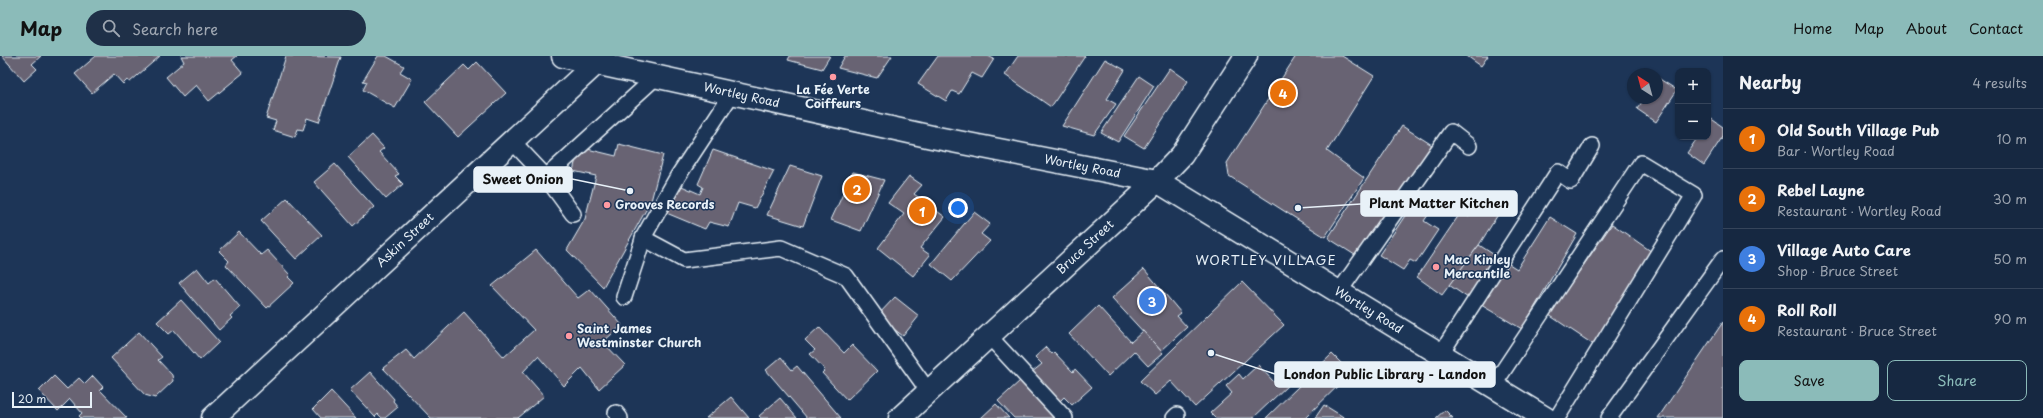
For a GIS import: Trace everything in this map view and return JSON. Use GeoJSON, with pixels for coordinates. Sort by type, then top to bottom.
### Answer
{"type":"FeatureCollection","features":[{"type":"Feature","properties":{"kind":"street","name":"Wortley Road"},"geometry":{"type":"LineString","coordinates":[[563,56],[601,60],[657,76],[932,137],[1157,181],[1545,418]]}},
{"type":"Feature","properties":{"kind":"street","name":"Bruce Street"},"geometry":{"type":"LineString","coordinates":[[900,418],[1157,181],[1182,155],[1246,56]]}},
{"type":"Feature","properties":{"kind":"street","name":"Askin Street"},"geometry":{"type":"LineString","coordinates":[[213,418],[601,60]]}},
{"type":"Feature","properties":{"kind":"lane"},"geometry":{"type":"LineString","coordinates":[[546,177],[657,76]]}},
{"type":"Feature","properties":{"kind":"lane"},"geometry":{"type":"LineString","coordinates":[[624,298],[644,238],[678,176],[733,92]]}},
{"type":"Feature","properties":{"kind":"lane"},"geometry":{"type":"LineString","coordinates":[[1339,292],[1451,132],[1469,146]]}},
{"type":"Feature","properties":{"kind":"lane"},"geometry":{"type":"LineString","coordinates":[[513,142],[546,177],[573,214]]}},
{"type":"Feature","properties":{"kind":"lane"},"geometry":{"type":"LineString","coordinates":[[1440,355],[1558,172],[1571,181],[1592,146]]}},
{"type":"Feature","properties":{"kind":"lane"},"geometry":{"type":"LineString","coordinates":[[1493,386],[1641,163],[1694,195],[1558,418]]}},
{"type":"Feature","properties":{"kind":"lane"},"geometry":{"type":"LineString","coordinates":[[644,238],[684,260],[781,248],[846,276],[929,392]]}},
{"type":"Feature","properties":{"kind":"lane"},"geometry":{"type":"LineString","coordinates":[[1609,418],[1723,259]]}},
{"type":"Feature","properties":{"kind":"lane"},"geometry":{"type":"LineString","coordinates":[[989,336],[1065,418]]}},
{"type":"Feature","properties":{"kind":"building"},"geometry":{"type":"Polygon","coordinates":[[[2,56],[41,56],[32,64],[37,69],[24,81],[2,56]]]}},
{"type":"Feature","properties":{"kind":"building"},"geometry":{"type":"Polygon","coordinates":[[[96,56],[160,56],[130,82],[127,80],[123,84],[114,74],[92,93],[75,74],[96,56]]]}},
{"type":"Feature","properties":{"kind":"building"},"geometry":{"type":"Polygon","coordinates":[[[181,56],[237,56],[232,60],[243,73],[209,101],[196,85],[183,97],[166,77],[184,62],[181,56]]]}},
{"type":"Feature","properties":{"kind":"building"},"geometry":{"type":"Polygon","coordinates":[[[286,56],[341,57],[319,122],[307,118],[303,130],[298,129],[295,137],[273,130],[276,121],[266,118],[286,56]]]}},
{"type":"Feature","properties":{"kind":"building"},"geometry":{"type":"Polygon","coordinates":[[[378,56],[386,56],[404,66],[400,72],[412,79],[395,108],[363,90],[367,82],[363,81],[378,56]]]}},
{"type":"Feature","properties":{"kind":"building"},"geometry":{"type":"Polygon","coordinates":[[[790,56],[830,56],[822,69],[788,60],[790,56]]]}},
{"type":"Feature","properties":{"kind":"building"},"geometry":{"type":"Polygon","coordinates":[[[845,56],[892,56],[877,78],[838,68],[845,56]]]}},
{"type":"Feature","properties":{"kind":"building"},"geometry":{"type":"Polygon","coordinates":[[[938,56],[988,56],[994,59],[982,78],[972,73],[959,94],[952,91],[946,101],[918,84],[938,56]]]}},
{"type":"Feature","properties":{"kind":"building"},"geometry":{"type":"Polygon","coordinates":[[[1018,56],[1085,56],[1051,107],[1005,75],[1018,56]]]}},
{"type":"Feature","properties":{"kind":"building"},"geometry":{"type":"Polygon","coordinates":[[[1296,56],[1342,56],[1374,76],[1327,151],[1364,178],[1325,237],[1229,176],[1227,163],[1296,56]]]}},
{"type":"Feature","properties":{"kind":"building"},"geometry":{"type":"Polygon","coordinates":[[[1467,56],[1488,56],[1481,66],[1467,56]]]}},
{"type":"Feature","properties":{"kind":"building"},"geometry":{"type":"Polygon","coordinates":[[[1105,59],[1125,70],[1107,99],[1116,104],[1094,135],[1062,126],[1105,59]]]}},
{"type":"Feature","properties":{"kind":"building"},"geometry":{"type":"Polygon","coordinates":[[[477,62],[506,93],[458,137],[425,102],[464,65],[469,70],[477,62]]]}},
{"type":"Feature","properties":{"kind":"building"},"geometry":{"type":"Polygon","coordinates":[[[1170,68],[1188,81],[1144,148],[1124,136],[1170,68]]]}},
{"type":"Feature","properties":{"kind":"building"},"geometry":{"type":"Polygon","coordinates":[[[1139,76],[1154,86],[1118,142],[1101,133],[1139,76]]]}},
{"type":"Feature","properties":{"kind":"building"},"geometry":{"type":"Polygon","coordinates":[[[1663,81],[1675,89],[1675,93],[1656,122],[1637,109],[1641,104],[1663,104],[1663,81]]]}},
{"type":"Feature","properties":{"kind":"building"},"geometry":{"type":"Polygon","coordinates":[[[1711,119],[1723,127],[1723,136],[1704,165],[1687,153],[1696,140],[1711,140],[1711,119]]]}},
{"type":"Feature","properties":{"kind":"building"},"geometry":{"type":"Polygon","coordinates":[[[1402,126],[1432,145],[1358,257],[1328,238],[1402,126]]]}},
{"type":"Feature","properties":{"kind":"building"},"geometry":{"type":"Polygon","coordinates":[[[372,135],[384,148],[379,152],[399,174],[395,176],[403,184],[386,199],[348,157],[372,135]]]}},
{"type":"Feature","properties":{"kind":"building"},"geometry":{"type":"Polygon","coordinates":[[[619,144],[663,155],[651,201],[603,287],[567,250],[585,219],[596,176],[573,171],[579,147],[616,156],[619,144]]]}},
{"type":"Feature","properties":{"kind":"building"},"geometry":{"type":"Polygon","coordinates":[[[713,150],[774,171],[755,208],[738,203],[729,227],[709,222],[705,229],[664,212],[677,184],[700,194],[703,187],[698,184],[713,150]]]}},
{"type":"Feature","properties":{"kind":"building"},"geometry":{"type":"Polygon","coordinates":[[[335,164],[374,207],[353,226],[314,182],[335,164]]]}},
{"type":"Feature","properties":{"kind":"building"},"geometry":{"type":"Polygon","coordinates":[[[790,166],[822,176],[803,226],[767,215],[790,166]]]}},
{"type":"Feature","properties":{"kind":"building"},"geometry":{"type":"Polygon","coordinates":[[[853,172],[884,180],[861,231],[831,220],[853,172]]]}},
{"type":"Feature","properties":{"kind":"building"},"geometry":{"type":"Polygon","coordinates":[[[909,176],[922,185],[914,194],[945,217],[920,248],[930,255],[913,276],[878,248],[904,214],[888,203],[909,176]]]}},
{"type":"Feature","properties":{"kind":"building"},"geometry":{"type":"Polygon","coordinates":[[[287,198],[322,235],[296,259],[261,221],[287,198]]]}},
{"type":"Feature","properties":{"kind":"building"},"geometry":{"type":"Polygon","coordinates":[[[1416,199],[1432,209],[1424,221],[1438,230],[1416,263],[1410,260],[1403,270],[1379,255],[1416,199]]]}},
{"type":"Feature","properties":{"kind":"building"},"geometry":{"type":"Polygon","coordinates":[[[1480,200],[1499,213],[1479,245],[1442,295],[1417,277],[1461,212],[1469,216],[1480,200]]]}},
{"type":"Feature","properties":{"kind":"building"},"geometry":{"type":"Polygon","coordinates":[[[974,212],[990,224],[981,234],[990,241],[952,281],[931,264],[974,212]]]}},
{"type":"Feature","properties":{"kind":"building"},"geometry":{"type":"Polygon","coordinates":[[[1550,217],[1577,234],[1522,329],[1481,305],[1506,262],[1517,269],[1550,217]]]}},
{"type":"Feature","properties":{"kind":"building"},"geometry":{"type":"Polygon","coordinates":[[[1612,224],[1655,254],[1594,345],[1549,315],[1612,224]]]}},
{"type":"Feature","properties":{"kind":"building"},"geometry":{"type":"Polygon","coordinates":[[[239,232],[261,255],[267,250],[290,275],[288,277],[294,283],[267,308],[226,265],[229,261],[219,251],[239,232]]]}},
{"type":"Feature","properties":{"kind":"building"},"geometry":{"type":"Polygon","coordinates":[[[1479,245],[1499,258],[1471,300],[1449,285],[1479,245]]]}},
{"type":"Feature","properties":{"kind":"building","name":"Saint James Westminster Church"},"geometry":{"type":"Polygon","coordinates":[[[536,250],[578,298],[590,289],[622,325],[603,342],[625,365],[599,389],[582,368],[564,386],[538,356],[523,372],[544,396],[518,418],[431,418],[383,368],[406,350],[414,359],[464,312],[504,357],[534,330],[492,286],[536,250]]]}},
{"type":"Feature","properties":{"kind":"building"},"geometry":{"type":"Polygon","coordinates":[[[197,268],[209,283],[215,278],[240,307],[230,316],[232,318],[219,330],[179,283],[197,268]]]}},
{"type":"Feature","properties":{"kind":"building"},"geometry":{"type":"Polygon","coordinates":[[[1144,269],[1181,313],[1177,316],[1187,327],[1161,351],[1112,298],[1144,269]]]}},
{"type":"Feature","properties":{"kind":"building"},"geometry":{"type":"Polygon","coordinates":[[[1242,282],[1284,325],[1195,407],[1171,381],[1155,395],[1140,381],[1242,282]]]}},
{"type":"Feature","properties":{"kind":"building"},"geometry":{"type":"Polygon","coordinates":[[[895,297],[919,316],[903,336],[877,316],[895,297]]]}},
{"type":"Feature","properties":{"kind":"building"},"geometry":{"type":"Polygon","coordinates":[[[181,300],[219,342],[200,360],[174,330],[169,334],[157,322],[181,300]]]}},
{"type":"Feature","properties":{"kind":"building"},"geometry":{"type":"Polygon","coordinates":[[[1098,306],[1131,342],[1143,331],[1163,353],[1148,366],[1134,351],[1108,376],[1069,334],[1098,306]]]}},
{"type":"Feature","properties":{"kind":"building"},"geometry":{"type":"Polygon","coordinates":[[[1723,322],[1723,418],[1658,418],[1723,322]]]}},
{"type":"Feature","properties":{"kind":"building"},"geometry":{"type":"Polygon","coordinates":[[[819,327],[844,353],[852,345],[877,371],[847,400],[822,373],[825,370],[810,354],[815,350],[805,340],[819,327]]]}},
{"type":"Feature","properties":{"kind":"building"},"geometry":{"type":"Polygon","coordinates":[[[139,332],[162,357],[158,360],[172,375],[173,381],[155,398],[145,395],[111,358],[139,332]]]}},
{"type":"Feature","properties":{"kind":"building"},"geometry":{"type":"Polygon","coordinates":[[[1046,347],[1052,354],[1054,352],[1073,372],[1075,369],[1092,387],[1072,405],[1064,397],[1058,403],[1031,373],[1042,364],[1035,357],[1046,347]]]}},
{"type":"Feature","properties":{"kind":"building"},"geometry":{"type":"Polygon","coordinates":[[[1332,354],[1351,373],[1305,418],[1266,418],[1332,354]]]}},
{"type":"Feature","properties":{"kind":"building"},"geometry":{"type":"Polygon","coordinates":[[[781,357],[792,370],[797,366],[841,418],[807,418],[766,370],[781,357]]]}},
{"type":"Feature","properties":{"kind":"building"},"geometry":{"type":"Polygon","coordinates":[[[1258,365],[1274,382],[1279,376],[1288,385],[1253,418],[1215,418],[1210,413],[1232,393],[1226,386],[1239,374],[1243,379],[1258,365]]]}},
{"type":"Feature","properties":{"kind":"building"},"geometry":{"type":"Polygon","coordinates":[[[370,372],[394,399],[393,401],[398,407],[385,418],[382,418],[378,414],[375,417],[350,390],[370,372]]]}},
{"type":"Feature","properties":{"kind":"building"},"geometry":{"type":"Polygon","coordinates":[[[54,376],[67,389],[79,378],[85,384],[93,376],[103,387],[100,390],[127,418],[81,418],[79,416],[82,413],[70,399],[58,411],[39,391],[54,376]]]}},
{"type":"Feature","properties":{"kind":"building"},"geometry":{"type":"Polygon","coordinates":[[[1020,381],[1055,418],[1014,418],[998,401],[1020,381]]]}},
{"type":"Feature","properties":{"kind":"building"},"geometry":{"type":"Polygon","coordinates":[[[331,391],[356,418],[321,418],[313,409],[331,391]]]}},
{"type":"Feature","properties":{"kind":"building"},"geometry":{"type":"Polygon","coordinates":[[[731,397],[749,418],[706,418],[731,397]]]}},
{"type":"Feature","properties":{"kind":"building"},"geometry":{"type":"Polygon","coordinates":[[[780,398],[797,418],[761,418],[759,416],[780,398]]]}},
{"type":"Feature","properties":{"kind":"building"},"geometry":{"type":"Polygon","coordinates":[[[996,404],[1009,418],[981,418],[996,404]]]}},
{"type":"Feature","properties":{"kind":"building"},"geometry":{"type":"Polygon","coordinates":[[[1324,405],[1345,418],[1315,418],[1324,405]]]}},
{"type":"Feature","properties":{"kind":"building"},"geometry":{"type":"Polygon","coordinates":[[[1445,410],[1453,418],[1436,418],[1445,410]]]}},
{"type":"Feature","properties":{"kind":"place","name":"La Fée Verte Coiffeurs"},"geometry":{"type":"Point","coordinates":[833,77]}},
{"type":"Feature","properties":{"kind":"place","name":"Roll Roll"},"geometry":{"type":"Point","coordinates":[1283,93]}},
{"type":"Feature","properties":{"kind":"place","name":"Rebel Layne"},"geometry":{"type":"Point","coordinates":[857,189]}},
{"type":"Feature","properties":{"kind":"place","name":"Sweet Onion"},"geometry":{"type":"Point","coordinates":[630,191]}},
{"type":"Feature","properties":{"kind":"place","name":"Grooves Records"},"geometry":{"type":"Point","coordinates":[607,205]}},
{"type":"Feature","properties":{"kind":"place","name":"Plant Matter Kitchen"},"geometry":{"type":"Point","coordinates":[1298,208]}},
{"type":"Feature","properties":{"kind":"place","name":"Old South Village Pub"},"geometry":{"type":"Point","coordinates":[922,211]}},
{"type":"Feature","properties":{"kind":"place","name":"Mac Kinley Mercantile"},"geometry":{"type":"Point","coordinates":[1436,267]}},
{"type":"Feature","properties":{"kind":"place","name":"Village Auto Care"},"geometry":{"type":"Point","coordinates":[1152,301]}},
{"type":"Feature","properties":{"kind":"place","name":"Saint James Westminster Church"},"geometry":{"type":"Point","coordinates":[569,336]}},
{"type":"Feature","properties":{"kind":"place","name":"London Public Library - Landon"},"geometry":{"type":"Point","coordinates":[1211,353]}},
{"type":"Feature","properties":{"kind":"district","name":"WORTLEY VILLAGE"},"geometry":{"type":"Point","coordinates":[1266,260]}}]}
